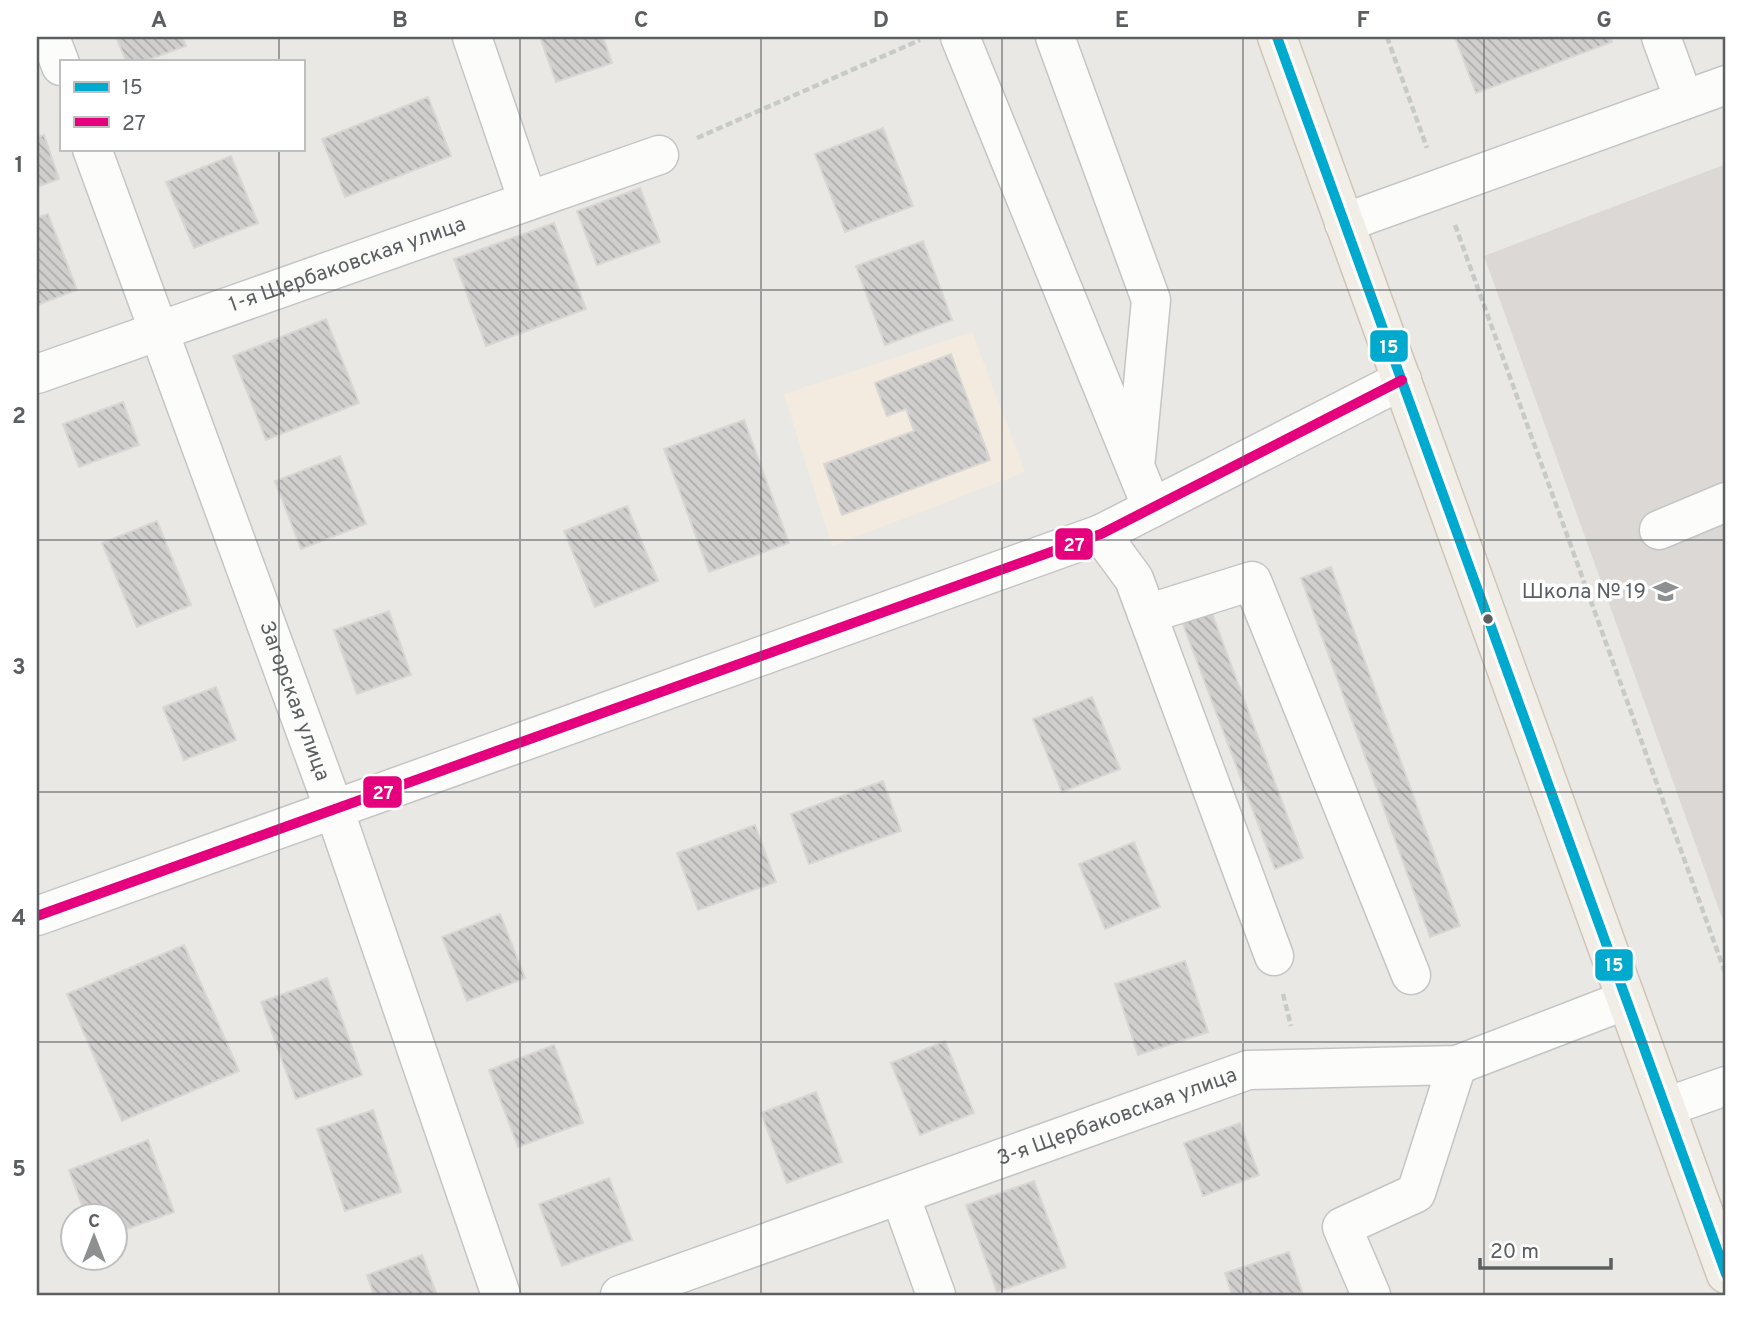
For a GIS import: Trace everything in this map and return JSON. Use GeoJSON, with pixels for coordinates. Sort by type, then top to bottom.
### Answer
{"type":"FeatureCollection","features":[{"type":"Feature","properties":{"kind":"main road"},"geometry":{"type":"LineString","coordinates":[[1277,37],[1726,1274]]}},
{"type":"Feature","properties":{"kind":"street"},"geometry":{"type":"LineString","coordinates":[[51,37],[60,63]]}},
{"type":"Feature","properties":{"kind":"street"},"geometry":{"type":"LineString","coordinates":[[472,37],[528,201]]}},
{"type":"Feature","properties":{"kind":"street"},"geometry":{"type":"LineString","coordinates":[[960,37],[1152,508]]}},
{"type":"Feature","properties":{"kind":"street"},"geometry":{"type":"LineString","coordinates":[[1055,37],[1151,300],[1135,464]]}},
{"type":"Feature","properties":{"kind":"street"},"geometry":{"type":"LineString","coordinates":[[1661,37],[1684,100]]}},
{"type":"Feature","properties":{"kind":"street"},"geometry":{"type":"LineString","coordinates":[[1345,223],[1726,85]]}},
{"type":"Feature","properties":{"kind":"street","name":"Загорская улица"},"geometry":{"type":"LineString","coordinates":[[92,150],[334,809],[501,1295]]}},
{"type":"Feature","properties":{"kind":"street","name":"1-я Щербаковская улица"},"geometry":{"type":"LineString","coordinates":[[37,374],[659,155]]}},
{"type":"Feature","properties":{"kind":"street"},"geometry":{"type":"LineString","coordinates":[[37,916],[1101,534],[1402,380]]}},
{"type":"Feature","properties":{"kind":"street"},"geometry":{"type":"LineString","coordinates":[[1659,530],[1726,502]]}},
{"type":"Feature","properties":{"kind":"street"},"geometry":{"type":"LineString","coordinates":[[1101,534],[1134,579],[1274,956]]}},
{"type":"Feature","properties":{"kind":"street"},"geometry":{"type":"LineString","coordinates":[[1147,614],[1252,581],[1411,975]]}},
{"type":"Feature","properties":{"kind":"street","name":"3-я Щербаковская улица"},"geometry":{"type":"LineString","coordinates":[[620,1295],[1248,1069],[1457,1065],[1626,1000]]}},
{"type":"Feature","properties":{"kind":"street"},"geometry":{"type":"LineString","coordinates":[[1371,1295],[1342,1227],[1416,1193],[1457,1065]]}},
{"type":"Feature","properties":{"kind":"street"},"geometry":{"type":"LineString","coordinates":[[1665,1107],[1726,1086]]}},
{"type":"Feature","properties":{"kind":"street"},"geometry":{"type":"LineString","coordinates":[[900,1195],[936,1295]]}},
{"type":"Feature","properties":{"kind":"path"},"geometry":{"type":"LineString","coordinates":[[659,155],[927,37]]}},
{"type":"Feature","properties":{"kind":"path"},"geometry":{"type":"LineString","coordinates":[[1387,37],[1726,975]]}},
{"type":"Feature","properties":{"kind":"path"},"geometry":{"type":"LineString","coordinates":[[1274,956],[1300,1068]]}},
{"type":"Feature","properties":{"kind":"shaded area","name":"Школа № 19"},"geometry":{"type":"Polygon","coordinates":[[[1726,164],[1726,929],[1484,256],[1726,164]]]}},
{"type":"Feature","properties":{"kind":"shaded area"},"geometry":{"type":"Polygon","coordinates":[[[972,332],[1025,472],[832,546],[784,394],[972,332]]]}},
{"type":"Feature","properties":{"kind":"building"},"geometry":{"type":"Polygon","coordinates":[[[116,37],[182,37],[186,46],[148,60],[126,60],[116,37]]]}},
{"type":"Feature","properties":{"kind":"building"},"geometry":{"type":"Polygon","coordinates":[[[540,37],[603,37],[612,63],[556,82],[540,37]]]}},
{"type":"Feature","properties":{"kind":"building"},"geometry":{"type":"Polygon","coordinates":[[[1455,37],[1610,37],[1612,42],[1476,93],[1455,37]]]}},
{"type":"Feature","properties":{"kind":"building"},"geometry":{"type":"Polygon","coordinates":[[[428,97],[451,156],[345,197],[322,139],[428,97]]]}},
{"type":"Feature","properties":{"kind":"building"},"geometry":{"type":"Polygon","coordinates":[[[883,128],[913,206],[845,232],[815,154],[883,128]]]}},
{"type":"Feature","properties":{"kind":"building"},"geometry":{"type":"Polygon","coordinates":[[[44,135],[59,179],[37,187],[37,137],[44,135]]]}},
{"type":"Feature","properties":{"kind":"building"},"geometry":{"type":"Polygon","coordinates":[[[231,156],[258,223],[194,248],[166,182],[231,156]]]}},
{"type":"Feature","properties":{"kind":"building"},"geometry":{"type":"Polygon","coordinates":[[[640,188],[660,242],[597,265],[577,211],[640,188]]]}},
{"type":"Feature","properties":{"kind":"building"},"geometry":{"type":"Polygon","coordinates":[[[48,214],[77,290],[37,305],[37,218],[48,214]]]}},
{"type":"Feature","properties":{"kind":"building"},"geometry":{"type":"Polygon","coordinates":[[[554,223],[586,309],[486,346],[454,259],[554,223]]]}},
{"type":"Feature","properties":{"kind":"building"},"geometry":{"type":"Polygon","coordinates":[[[923,241],[952,320],[885,345],[856,266],[923,241]]]}},
{"type":"Feature","properties":{"kind":"building"},"geometry":{"type":"Polygon","coordinates":[[[326,319],[359,403],[266,440],[233,356],[326,319]]]}},
{"type":"Feature","properties":{"kind":"building"},"geometry":{"type":"Polygon","coordinates":[[[951,354],[990,460],[842,515],[824,464],[914,431],[906,409],[887,416],[875,383],[951,354]]]}},
{"type":"Feature","properties":{"kind":"building"},"geometry":{"type":"Polygon","coordinates":[[[123,402],[139,445],[79,467],[63,424],[123,402]]]}},
{"type":"Feature","properties":{"kind":"building"},"geometry":{"type":"Polygon","coordinates":[[[744,420],[789,543],[709,572],[664,449],[744,420]]]}},
{"type":"Feature","properties":{"kind":"building"},"geometry":{"type":"Polygon","coordinates":[[[340,456],[366,524],[301,549],[275,481],[340,456]]]}},
{"type":"Feature","properties":{"kind":"building"},"geometry":{"type":"Polygon","coordinates":[[[627,506],[658,581],[595,607],[564,531],[627,506]]]}},
{"type":"Feature","properties":{"kind":"building"},"geometry":{"type":"Polygon","coordinates":[[[157,521],[191,605],[137,627],[102,543],[157,521]]]}},
{"type":"Feature","properties":{"kind":"building"},"geometry":{"type":"Polygon","coordinates":[[[1331,567],[1460,926],[1430,937],[1301,578],[1331,567]]]}},
{"type":"Feature","properties":{"kind":"building"},"geometry":{"type":"Polygon","coordinates":[[[1210,608],[1303,858],[1275,869],[1181,619],[1210,608]]]}},
{"type":"Feature","properties":{"kind":"building"},"geometry":{"type":"Polygon","coordinates":[[[389,611],[411,675],[357,694],[334,630],[389,611]]]}},
{"type":"Feature","properties":{"kind":"building"},"geometry":{"type":"Polygon","coordinates":[[[216,687],[236,740],[184,760],[163,707],[216,687]]]}},
{"type":"Feature","properties":{"kind":"building"},"geometry":{"type":"Polygon","coordinates":[[[1092,697],[1120,769],[1062,792],[1033,719],[1092,697]]]}},
{"type":"Feature","properties":{"kind":"building"},"geometry":{"type":"Polygon","coordinates":[[[883,781],[901,831],[809,864],[791,814],[883,781]]]}},
{"type":"Feature","properties":{"kind":"building"},"geometry":{"type":"Polygon","coordinates":[[[755,825],[776,882],[698,910],[677,853],[755,825]]]}},
{"type":"Feature","properties":{"kind":"building"},"geometry":{"type":"Polygon","coordinates":[[[1134,842],[1160,907],[1105,929],[1079,864],[1134,842]]]}},
{"type":"Feature","properties":{"kind":"building"},"geometry":{"type":"Polygon","coordinates":[[[500,914],[525,978],[467,1001],[442,937],[500,914]]]}},
{"type":"Feature","properties":{"kind":"building"},"geometry":{"type":"Polygon","coordinates":[[[184,945],[239,1071],[122,1121],[67,994],[184,945]]]}},
{"type":"Feature","properties":{"kind":"building"},"geometry":{"type":"Polygon","coordinates":[[[1185,961],[1208,1032],[1138,1055],[1115,984],[1185,961]]]}},
{"type":"Feature","properties":{"kind":"building"},"geometry":{"type":"Polygon","coordinates":[[[327,978],[362,1075],[296,1099],[261,1002],[327,978]]]}},
{"type":"Feature","properties":{"kind":"building"},"geometry":{"type":"Polygon","coordinates":[[[945,1041],[974,1113],[920,1135],[891,1063],[945,1041]]]}},
{"type":"Feature","properties":{"kind":"building"},"geometry":{"type":"Polygon","coordinates":[[[554,1045],[583,1123],[518,1147],[489,1070],[554,1045]]]}},
{"type":"Feature","properties":{"kind":"building"},"geometry":{"type":"Polygon","coordinates":[[[816,1092],[842,1162],[787,1183],[761,1113],[816,1092]]]}},
{"type":"Feature","properties":{"kind":"building"},"geometry":{"type":"Polygon","coordinates":[[[373,1110],[401,1192],[345,1211],[317,1129],[373,1110]]]}},
{"type":"Feature","properties":{"kind":"building"},"geometry":{"type":"Polygon","coordinates":[[[1240,1123],[1259,1175],[1203,1196],[1184,1143],[1240,1123]]]}},
{"type":"Feature","properties":{"kind":"building"},"geometry":{"type":"Polygon","coordinates":[[[148,1140],[174,1212],[130,1228],[130,1202],[81,1202],[69,1170],[148,1140]]]}},
{"type":"Feature","properties":{"kind":"building"},"geometry":{"type":"Polygon","coordinates":[[[609,1178],[632,1240],[562,1266],[539,1204],[609,1178]]]}},
{"type":"Feature","properties":{"kind":"building"},"geometry":{"type":"Polygon","coordinates":[[[1034,1181],[1066,1267],[997,1292],[966,1205],[1034,1181]]]}},
{"type":"Feature","properties":{"kind":"building"},"geometry":{"type":"Polygon","coordinates":[[[1289,1252],[1303,1295],[1232,1295],[1225,1273],[1289,1252]]]}},
{"type":"Feature","properties":{"kind":"building"},"geometry":{"type":"Polygon","coordinates":[[[422,1255],[437,1295],[374,1295],[367,1275],[422,1255]]]}},
{"type":"Feature","properties":{"kind":"transit line","name":"15"},"geometry":{"type":"LineString","coordinates":[[1277,37],[1726,1274]]}},
{"type":"Feature","properties":{"kind":"transit line","name":"27"},"geometry":{"type":"LineString","coordinates":[[37,916],[1101,534],[1402,380]]}},
{"type":"Feature","properties":{"kind":"place","name":"Школа № 19"},"geometry":{"type":"Point","coordinates":[1666,592]}}]}
